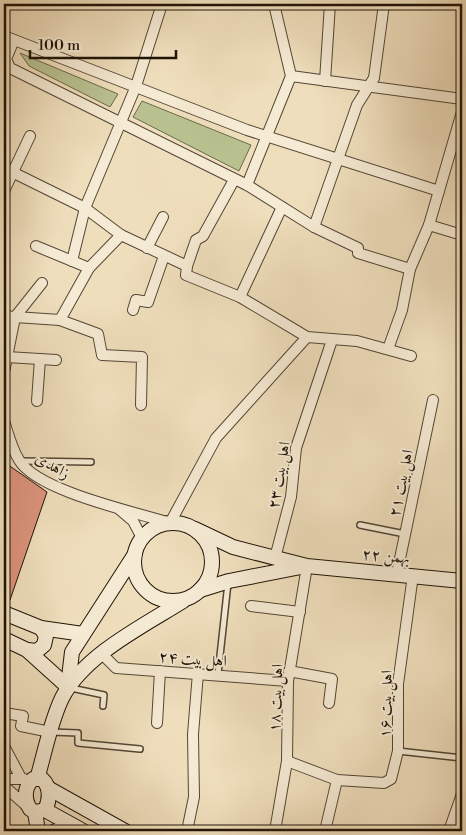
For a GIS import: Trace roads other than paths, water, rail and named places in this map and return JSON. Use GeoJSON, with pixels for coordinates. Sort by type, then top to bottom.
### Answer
{"type":"FeatureCollection","features":[{"type":"Feature","properties":{"kind":"street"},"geometry":{"type":"LineString","coordinates":[[72,261],[85,208],[119,122],[136,86],[162,4]]}},
{"type":"Feature","properties":{"kind":"street"},"geometry":{"type":"LineString","coordinates":[[247,185],[268,137],[279,101],[290,76],[274,4]]}},
{"type":"Feature","properties":{"kind":"street"},"geometry":{"type":"LineString","coordinates":[[325,81],[330,4]]}},
{"type":"Feature","properties":{"kind":"street"},"geometry":{"type":"LineString","coordinates":[[314,227],[357,105],[374,78],[384,4]]}},
{"type":"Feature","properties":{"kind":"street"},"geometry":{"type":"LineString","coordinates":[[4,36],[268,137],[338,157],[439,190]]}},
{"type":"Feature","properties":{"kind":"street"},"geometry":{"type":"LineString","coordinates":[[14,40],[6,59],[10,68],[247,185],[314,227],[358,248],[358,253],[410,269]]}},
{"type":"Feature","properties":{"kind":"street"},"geometry":{"type":"LineString","coordinates":[[290,76],[462,99]]}},
{"type":"Feature","properties":{"kind":"street"},"geometry":{"type":"LineString","coordinates":[[388,349],[402,310],[410,269],[429,225],[462,112]]}},
{"type":"Feature","properties":{"kind":"street"},"geometry":{"type":"LineString","coordinates":[[4,192],[7,170],[30,136]]}},
{"type":"Feature","properties":{"kind":"street"},"geometry":{"type":"LineString","coordinates":[[7,170],[85,208],[121,235],[187,266]]}},
{"type":"Feature","properties":{"kind":"street"},"geometry":{"type":"LineString","coordinates":[[234,180],[203,236],[196,240],[187,266],[186,275],[240,297],[307,337],[358,342],[411,356]]}},
{"type":"Feature","properties":{"kind":"street"},"geometry":{"type":"LineString","coordinates":[[240,297],[282,207]]}},
{"type":"Feature","properties":{"kind":"street"},"geometry":{"type":"LineString","coordinates":[[146,248],[163,216]]}},
{"type":"Feature","properties":{"kind":"street"},"geometry":{"type":"LineString","coordinates":[[429,225],[462,235]]}},
{"type":"Feature","properties":{"kind":"street"},"geometry":{"type":"LineString","coordinates":[[60,320],[89,268],[121,235]]}},
{"type":"Feature","properties":{"kind":"street"},"geometry":{"type":"LineString","coordinates":[[36,246],[89,268]]}},
{"type":"Feature","properties":{"kind":"street"},"geometry":{"type":"LineString","coordinates":[[134,310],[136,300],[148,302],[164,256]]}},
{"type":"Feature","properties":{"kind":"street"},"geometry":{"type":"LineString","coordinates":[[4,372],[15,317],[42,283]]}},
{"type":"Feature","properties":{"kind":"street"},"geometry":{"type":"LineString","coordinates":[[4,316],[60,320],[98,334],[102,355],[142,357],[141,405]]}},
{"type":"Feature","properties":{"kind":"street"},"geometry":{"type":"LineString","coordinates":[[170,523],[216,438],[307,337]]}},
{"type":"Feature","properties":{"kind":"street","name":"اهل بیت ۲۳"},"geometry":{"type":"LineString","coordinates":[[275,558],[290,497],[296,448],[332,340]]}},
{"type":"Feature","properties":{"kind":"street"},"geometry":{"type":"LineString","coordinates":[[7,357],[56,360]]}},
{"type":"Feature","properties":{"kind":"street"},"geometry":{"type":"LineString","coordinates":[[36,401],[40,359]]}},
{"type":"Feature","properties":{"kind":"street","name":"اهل بیت ۲۱"},"geometry":{"type":"LineString","coordinates":[[397,573],[433,400]]}},
{"type":"Feature","properties":{"kind":"street","name":"زاهدی"},"geometry":{"type":"LineString","coordinates":[[4,421],[19,461],[31,473],[52,485],[81,496],[170,523]]}},
{"type":"Feature","properties":{"kind":"street","name":"زاهدی"},"geometry":{"type":"LineString","coordinates":[[115,506],[134,521],[142,538]]}},
{"type":"Feature","properties":{"kind":"street"},"geometry":{"type":"LineString","coordinates":[[35,781],[61,700],[68,687],[78,675],[102,654],[200,590],[210,576],[212,559],[207,542],[195,529],[183,524],[170,523],[154,528],[142,538],[135,553],[72,652],[68,687]]}},
{"type":"Feature","properties":{"kind":"street","name":"۲۲ بهمن"},"geometry":{"type":"LineString","coordinates":[[195,529],[233,547],[307,566],[397,573],[462,581]]}},
{"type":"Feature","properties":{"kind":"street"},"geometry":{"type":"LineString","coordinates":[[135,553],[135,570],[141,585],[154,596],[169,601],[185,599]]}},
{"type":"Feature","properties":{"kind":"street","name":"۲۲ بهمن"},"geometry":{"type":"LineString","coordinates":[[200,590],[229,581],[307,566]]}},
{"type":"Feature","properties":{"kind":"street","name":"اهل بیت ۱۸"},"geometry":{"type":"LineString","coordinates":[[276,831],[287,762],[289,676],[307,566]]}},
{"type":"Feature","properties":{"kind":"street","name":"اهل بیت ۱۶"},"geometry":{"type":"LineString","coordinates":[[287,762],[337,780],[384,783],[391,779],[398,751],[398,684],[413,575]]}},
{"type":"Feature","properties":{"kind":"street"},"geometry":{"type":"LineString","coordinates":[[251,606],[300,612]]}},
{"type":"Feature","properties":{"kind":"street"},"geometry":{"type":"LineString","coordinates":[[4,613],[41,628],[83,634]]}},
{"type":"Feature","properties":{"kind":"street"},"geometry":{"type":"LineString","coordinates":[[27,650],[37,651],[44,645],[46,636],[41,628]]}},
{"type":"Feature","properties":{"kind":"street"},"geometry":{"type":"LineString","coordinates":[[4,639],[27,650],[68,687]]}},
{"type":"Feature","properties":{"kind":"street","name":"اهل بیت ۲۴"},"geometry":{"type":"LineString","coordinates":[[102,654],[116,668],[332,679],[329,703]]}},
{"type":"Feature","properties":{"kind":"street"},"geometry":{"type":"LineString","coordinates":[[157,723],[160,671]]}},
{"type":"Feature","properties":{"kind":"street"},"geometry":{"type":"LineString","coordinates":[[187,831],[194,797],[193,734],[198,673]]}},
{"type":"Feature","properties":{"kind":"street"},"geometry":{"type":"LineString","coordinates":[[4,713],[23,716],[21,726],[50,732]]}},
{"type":"Feature","properties":{"kind":"street"},"geometry":{"type":"LineString","coordinates":[[4,746],[35,781],[48,804],[37,810]]}},
{"type":"Feature","properties":{"kind":"street"},"geometry":{"type":"LineString","coordinates":[[4,779],[35,781],[125,831]]}},
{"type":"Feature","properties":{"kind":"street"},"geometry":{"type":"LineString","coordinates":[[325,831],[337,780]]}},
{"type":"Feature","properties":{"kind":"street"},"geometry":{"type":"LineString","coordinates":[[35,781],[29,783],[25,795],[37,810],[38,831]]}},
{"type":"Feature","properties":{"kind":"street"},"geometry":{"type":"LineString","coordinates":[[4,786],[37,810],[79,829]]}},
{"type":"Feature","properties":{"kind":"street"},"geometry":{"type":"LineString","coordinates":[[450,831],[462,794]]}},
{"type":"Feature","properties":{"kind":"street"},"geometry":{"type":"LineString","coordinates":[[55,831],[79,829]]}},
{"type":"Feature","properties":{"kind":"lane"},"geometry":{"type":"LineString","coordinates":[[19,461],[91,462]]}},
{"type":"Feature","properties":{"kind":"lane"},"geometry":{"type":"LineString","coordinates":[[360,525],[405,534]]}},
{"type":"Feature","properties":{"kind":"lane"},"geometry":{"type":"LineString","coordinates":[[218,674],[229,581]]}},
{"type":"Feature","properties":{"kind":"lane"},"geometry":{"type":"LineString","coordinates":[[68,687],[104,696],[103,706]]}},
{"type":"Feature","properties":{"kind":"lane"},"geometry":{"type":"LineString","coordinates":[[50,732],[78,733],[78,743],[140,749]]}},
{"type":"Feature","properties":{"kind":"lane"},"geometry":{"type":"LineString","coordinates":[[398,751],[462,758]]}}]}
